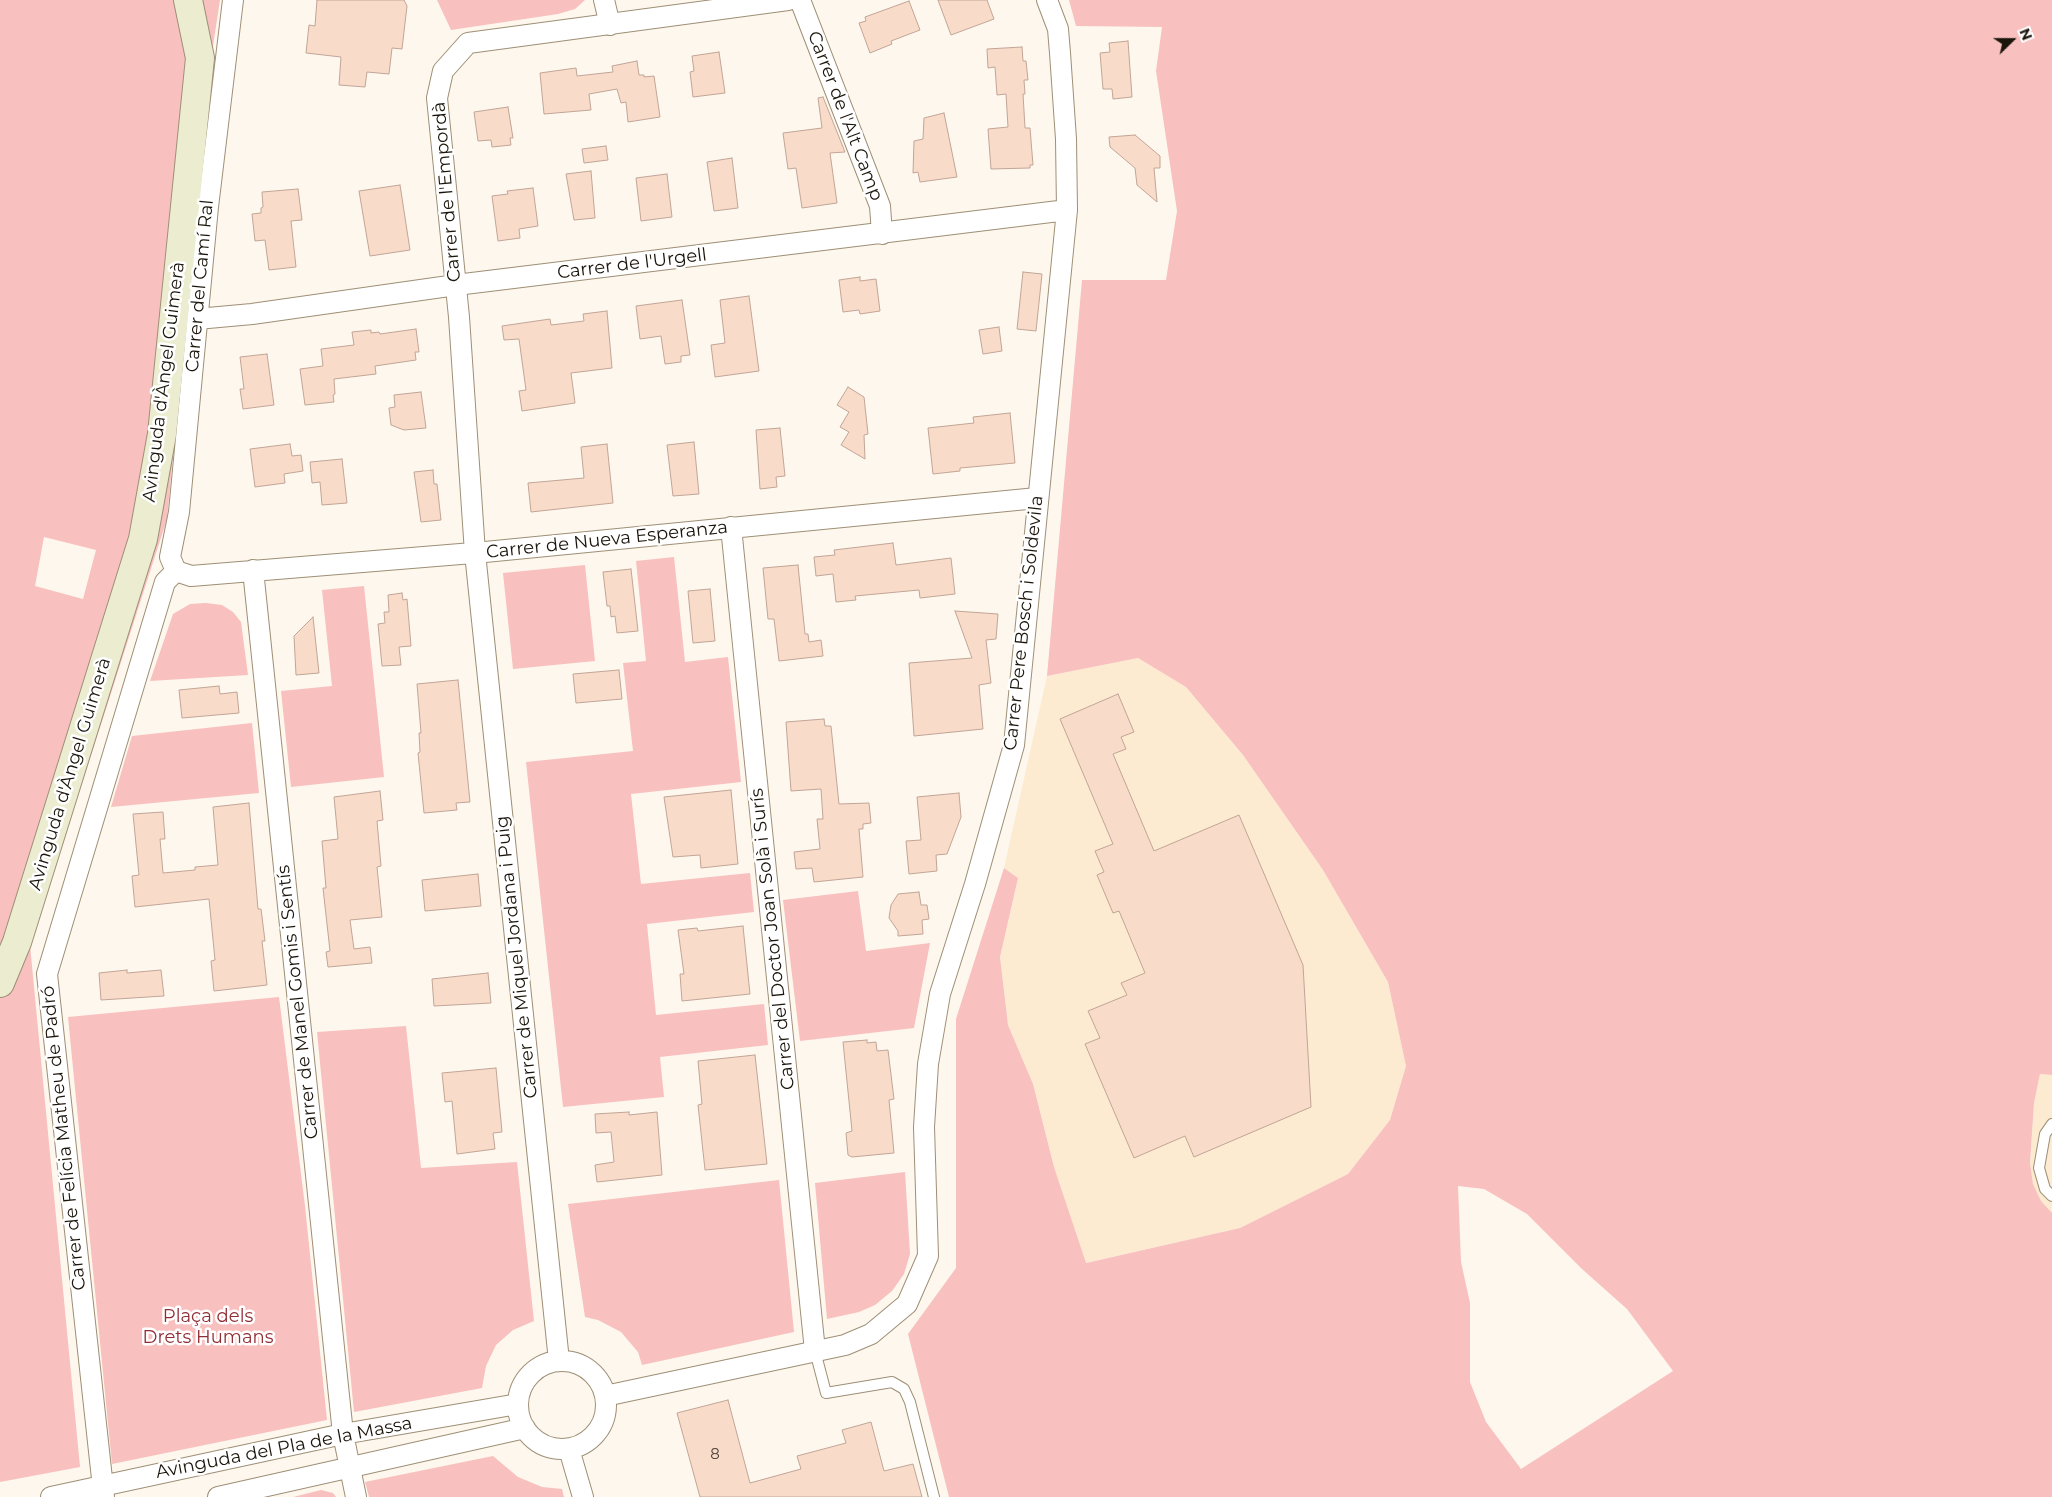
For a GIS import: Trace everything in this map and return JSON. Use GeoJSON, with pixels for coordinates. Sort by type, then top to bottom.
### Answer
{"type":"FeatureCollection","features":[{"type":"Feature","properties":{"kind":"street","name":"Avinguda d'Àngel Guimerà"},"geometry":{"type":"LineString","coordinates":[[0,983],[17,942],[143,539],[162,434],[200,58],[188,0]]}},
{"type":"Feature","properties":{"kind":"street","name":"Carrer del Camí Ral"},"geometry":{"type":"LineString","coordinates":[[176,571],[170,557],[179,512],[208,208],[232,0]]}},
{"type":"Feature","properties":{"kind":"street"},"geometry":{"type":"LineString","coordinates":[[604,0],[610,25]]}},
{"type":"Feature","properties":{"kind":"street","name":"Carrer de l'Empordà"},"geometry":{"type":"LineString","coordinates":[[476,553],[456,285],[437,98],[443,71],[468,43],[788,0]]}},
{"type":"Feature","properties":{"kind":"street","name":"Carrer de l'Alt Camp"},"geometry":{"type":"LineString","coordinates":[[800,0],[880,206],[882,234]]}},
{"type":"Feature","properties":{"kind":"street","name":"Carrer Pere Bosch i Soldevila"},"geometry":{"type":"LineString","coordinates":[[816,1352],[845,1345],[871,1334],[907,1304],[928,1256],[924,1127],[928,1064],[940,994],[975,884],[1014,745],[1067,210],[1066,139],[1058,29],[1047,0]]}},
{"type":"Feature","properties":{"kind":"street","name":"Carrer de l'Urgell"},"geometry":{"type":"LineString","coordinates":[[197,319],[252,314],[456,285],[1067,210]]}},
{"type":"Feature","properties":{"kind":"street","name":"Carrer de Nueva Esperanza"},"geometry":{"type":"LineString","coordinates":[[176,571],[191,576],[476,553],[1037,498]]}},
{"type":"Feature","properties":{"kind":"street","name":"Carrer del Doctor Joan Solà i Surís"},"geometry":{"type":"LineString","coordinates":[[731,527],[816,1352]]}},
{"type":"Feature","properties":{"kind":"street","name":"Carrer de Miquel Jordana i Puig"},"geometry":{"type":"LineString","coordinates":[[476,553],[559,1361]]}},
{"type":"Feature","properties":{"kind":"street","name":"Carrer de Manel Gomis i Sentís"},"geometry":{"type":"LineString","coordinates":[[253,570],[342,1434],[356,1497]]}},
{"type":"Feature","properties":{"kind":"street","name":"Carrer de Felícia Matheu de Padró"},"geometry":{"type":"LineString","coordinates":[[103,1491],[46,974],[165,582],[176,571]]}},
{"type":"Feature","properties":{"kind":"street"},"geometry":{"type":"LineString","coordinates":[[605,1396],[816,1352]]}},
{"type":"Feature","properties":{"kind":"street"},"geometry":{"type":"LineString","coordinates":[[559,1361],[575,1363],[589,1370],[599,1382],[605,1396],[605,1414],[598,1430],[586,1442],[569,1449],[556,1449],[544,1445],[525,1428],[518,1404],[523,1385],[530,1374],[547,1364],[559,1361]]}},
{"type":"Feature","properties":{"kind":"street","name":"Avinguda del Pla de la Massa"},"geometry":{"type":"LineString","coordinates":[[51,1497],[103,1491],[342,1434],[518,1404]]}},
{"type":"Feature","properties":{"kind":"street","name":"Avinguda del Pla de la Massa"},"geometry":{"type":"LineString","coordinates":[[218,1497],[525,1428]]}},
{"type":"Feature","properties":{"kind":"street"},"geometry":{"type":"LineString","coordinates":[[569,1449],[583,1497]]}},
{"type":"Feature","properties":{"kind":"lane"},"geometry":{"type":"LineString","coordinates":[[2052,1124],[2045,1134],[2039,1168],[2045,1188],[2052,1196]]}},
{"type":"Feature","properties":{"kind":"lane"},"geometry":{"type":"LineString","coordinates":[[816,1352],[826,1393],[892,1382],[904,1389],[910,1402],[934,1497]]}},
{"type":"Feature","properties":{"kind":"shaded area"},"geometry":{"type":"Polygon","coordinates":[[[1138,658],[1186,687],[1243,755],[1323,870],[1388,982],[1406,1066],[1390,1120],[1348,1174],[1240,1228],[1085,1263],[1054,1167],[1033,1084],[1008,1025],[1000,957],[1018,878],[1004,868],[1047,676],[1138,658]]]}},
{"type":"Feature","properties":{"kind":"shaded area"},"geometry":{"type":"Polygon","coordinates":[[[2040,1074],[2052,1075],[2052,1213],[2041,1201],[2033,1184],[2030,1163],[2034,1103],[2040,1074]]]}},
{"type":"Feature","properties":{"kind":"green space"},"geometry":{"type":"Polygon","coordinates":[[[0,0],[220,0],[209,72],[167,519],[30,945],[80,1467],[0,1482],[0,958],[4,944],[0,943],[0,0]],[[44,537],[35,586],[83,599],[96,550],[44,537]]]}},
{"type":"Feature","properties":{"kind":"green space"},"geometry":{"type":"Polygon","coordinates":[[[437,0],[585,0],[575,9],[558,14],[451,30],[437,0]]]}},
{"type":"Feature","properties":{"kind":"green space"},"geometry":{"type":"Polygon","coordinates":[[[1069,0],[2052,0],[2052,1075],[2040,1074],[2034,1103],[2030,1163],[2033,1184],[2041,1201],[2052,1213],[2052,1497],[949,1497],[908,1334],[956,1268],[956,1019],[1004,868],[1018,878],[1000,957],[1008,1025],[1033,1084],[1054,1167],[1086,1263],[1240,1228],[1348,1174],[1390,1120],[1406,1066],[1388,982],[1323,870],[1243,755],[1186,687],[1138,658],[1047,676],[1082,280],[1166,280],[1177,211],[1156,71],[1162,27],[1076,26],[1069,0]],[[1458,1186],[1461,1262],[1470,1303],[1470,1382],[1486,1422],[1521,1469],[1673,1371],[1627,1309],[1582,1269],[1527,1214],[1484,1189],[1458,1186]]]}},
{"type":"Feature","properties":{"kind":"green space"},"geometry":{"type":"Polygon","coordinates":[[[674,557],[685,662],[728,657],[741,782],[631,794],[641,884],[750,873],[754,912],[647,924],[656,1015],[764,1004],[768,1045],[660,1057],[664,1097],[563,1107],[526,762],[633,751],[623,663],[646,661],[636,561],[674,557]]]}},
{"type":"Feature","properties":{"kind":"green space"},"geometry":{"type":"Polygon","coordinates":[[[585,565],[595,661],[513,669],[503,573],[585,565]]]}},
{"type":"Feature","properties":{"kind":"green space"},"geometry":{"type":"Polygon","coordinates":[[[364,586],[384,777],[291,787],[281,691],[332,686],[322,590],[364,586]]]}},
{"type":"Feature","properties":{"kind":"green space"},"geometry":{"type":"Polygon","coordinates":[[[190,604],[222,605],[233,612],[241,622],[248,675],[150,681],[173,614],[190,604]]]}},
{"type":"Feature","properties":{"kind":"green space"},"geometry":{"type":"Polygon","coordinates":[[[252,723],[259,793],[111,807],[132,736],[252,723]]]}},
{"type":"Feature","properties":{"kind":"green space"},"geometry":{"type":"Polygon","coordinates":[[[858,891],[866,951],[930,943],[914,1028],[800,1041],[783,900],[858,891]]]}},
{"type":"Feature","properties":{"kind":"green space","name":"Plaça dels Drets Humans"},"geometry":{"type":"Polygon","coordinates":[[[279,997],[305,1206],[327,1420],[112,1464],[68,1017],[279,997]]]}},
{"type":"Feature","properties":{"kind":"green space"},"geometry":{"type":"Polygon","coordinates":[[[406,1026],[421,1168],[517,1162],[534,1321],[513,1330],[496,1345],[486,1366],[482,1388],[354,1412],[317,1032],[406,1026]]]}},
{"type":"Feature","properties":{"kind":"green space"},"geometry":{"type":"Polygon","coordinates":[[[905,1172],[910,1254],[904,1274],[892,1291],[875,1305],[859,1312],[827,1319],[815,1183],[905,1172]]]}},
{"type":"Feature","properties":{"kind":"green space"},"geometry":{"type":"Polygon","coordinates":[[[779,1180],[794,1332],[642,1365],[638,1352],[621,1332],[598,1320],[585,1317],[568,1204],[779,1180]]]}},
{"type":"Feature","properties":{"kind":"green space"},"geometry":{"type":"Polygon","coordinates":[[[493,1456],[518,1477],[542,1487],[562,1489],[564,1497],[369,1497],[365,1482],[493,1456]]]}},
{"type":"Feature","properties":{"kind":"green space"},"geometry":{"type":"Polygon","coordinates":[[[321,1490],[333,1493],[336,1497],[293,1497],[321,1490]]]}},
{"type":"Feature","properties":{"kind":"building"},"geometry":{"type":"Polygon","coordinates":[[[317,0],[404,0],[407,6],[402,49],[392,48],[389,74],[367,72],[365,87],[339,85],[341,57],[306,53],[309,25],[315,26],[317,0]]]}},
{"type":"Feature","properties":{"kind":"building"},"geometry":{"type":"Polygon","coordinates":[[[938,0],[987,0],[994,19],[951,35],[938,0]]]}},
{"type":"Feature","properties":{"kind":"building"},"geometry":{"type":"Polygon","coordinates":[[[909,1],[920,30],[891,41],[892,44],[870,53],[859,23],[866,21],[865,17],[909,1]]]}},
{"type":"Feature","properties":{"kind":"building"},"geometry":{"type":"Polygon","coordinates":[[[1128,41],[1132,97],[1113,99],[1112,89],[1103,89],[1100,53],[1110,52],[1109,43],[1128,41]]]}},
{"type":"Feature","properties":{"kind":"building"},"geometry":{"type":"Polygon","coordinates":[[[1022,47],[1023,61],[1026,61],[1028,80],[1024,80],[1025,94],[1023,94],[1025,128],[1030,128],[1033,165],[1030,165],[1030,168],[991,169],[988,129],[1008,127],[1006,94],[997,95],[995,67],[988,68],[987,49],[1022,47]]]}},
{"type":"Feature","properties":{"kind":"building"},"geometry":{"type":"Polygon","coordinates":[[[719,52],[725,93],[693,97],[690,72],[694,71],[692,56],[719,52]]]}},
{"type":"Feature","properties":{"kind":"building"},"geometry":{"type":"Polygon","coordinates":[[[637,61],[639,75],[644,75],[644,77],[654,76],[660,117],[628,122],[626,102],[621,103],[617,89],[589,94],[591,110],[544,114],[540,73],[576,68],[577,76],[613,72],[612,66],[637,61]]]}},
{"type":"Feature","properties":{"kind":"building"},"geometry":{"type":"Polygon","coordinates":[[[823,97],[845,152],[830,153],[837,203],[802,208],[796,168],[788,169],[783,133],[822,128],[818,98],[823,97]]]}},
{"type":"Feature","properties":{"kind":"building"},"geometry":{"type":"Polygon","coordinates":[[[508,107],[513,138],[510,138],[511,145],[492,147],[491,140],[478,141],[474,112],[508,107]]]}},
{"type":"Feature","properties":{"kind":"building"},"geometry":{"type":"Polygon","coordinates":[[[944,113],[957,177],[920,182],[918,172],[913,173],[914,141],[923,139],[924,118],[944,113]]]}},
{"type":"Feature","properties":{"kind":"building"},"geometry":{"type":"Polygon","coordinates":[[[1135,135],[1160,156],[1160,168],[1154,168],[1157,202],[1137,185],[1135,168],[1110,147],[1109,137],[1135,135]]]}},
{"type":"Feature","properties":{"kind":"building"},"geometry":{"type":"Polygon","coordinates":[[[606,146],[608,160],[584,163],[582,149],[606,146]]]}},
{"type":"Feature","properties":{"kind":"building"},"geometry":{"type":"Polygon","coordinates":[[[732,158],[738,208],[714,211],[707,162],[732,158]]]}},
{"type":"Feature","properties":{"kind":"building"},"geometry":{"type":"Polygon","coordinates":[[[591,171],[595,218],[574,220],[566,174],[591,171]]]}},
{"type":"Feature","properties":{"kind":"building"},"geometry":{"type":"Polygon","coordinates":[[[667,174],[672,217],[641,221],[636,178],[667,174]]]}},
{"type":"Feature","properties":{"kind":"building"},"geometry":{"type":"Polygon","coordinates":[[[400,185],[410,250],[370,256],[359,191],[400,185]]]}},
{"type":"Feature","properties":{"kind":"building"},"geometry":{"type":"Polygon","coordinates":[[[533,188],[538,226],[519,229],[520,238],[498,241],[492,196],[508,194],[507,191],[533,188]]]}},
{"type":"Feature","properties":{"kind":"building"},"geometry":{"type":"Polygon","coordinates":[[[298,189],[302,220],[291,221],[296,267],[269,270],[265,240],[255,241],[252,214],[261,213],[261,208],[263,207],[262,192],[298,189]]]}},
{"type":"Feature","properties":{"kind":"building"},"geometry":{"type":"Polygon","coordinates":[[[1023,272],[1042,274],[1036,331],[1017,329],[1023,272]]]}},
{"type":"Feature","properties":{"kind":"building"},"geometry":{"type":"Polygon","coordinates":[[[860,277],[860,281],[876,279],[880,311],[860,314],[859,310],[843,312],[839,280],[860,277]]]}},
{"type":"Feature","properties":{"kind":"building"},"geometry":{"type":"Polygon","coordinates":[[[749,296],[759,371],[715,377],[711,345],[725,343],[720,300],[749,296]]]}},
{"type":"Feature","properties":{"kind":"building"},"geometry":{"type":"Polygon","coordinates":[[[682,300],[690,355],[681,356],[681,362],[665,364],[661,336],[640,339],[636,306],[682,300]]]}},
{"type":"Feature","properties":{"kind":"building"},"geometry":{"type":"Polygon","coordinates":[[[607,311],[612,368],[571,373],[575,403],[522,411],[519,391],[526,390],[519,339],[504,340],[502,326],[550,319],[551,325],[584,321],[583,314],[607,311]]]}},
{"type":"Feature","properties":{"kind":"building"},"geometry":{"type":"Polygon","coordinates":[[[999,327],[1002,351],[983,354],[979,330],[999,327]]]}},
{"type":"Feature","properties":{"kind":"building"},"geometry":{"type":"Polygon","coordinates":[[[416,329],[419,352],[415,352],[416,360],[375,366],[376,374],[334,379],[334,402],[305,405],[300,369],[323,366],[321,349],[354,345],[352,332],[371,330],[371,333],[379,332],[380,334],[416,329]]]}},
{"type":"Feature","properties":{"kind":"building"},"geometry":{"type":"Polygon","coordinates":[[[267,354],[274,405],[243,409],[240,389],[244,389],[240,357],[267,354]]]}},
{"type":"Feature","properties":{"kind":"building"},"geometry":{"type":"Polygon","coordinates":[[[848,387],[864,397],[868,434],[864,435],[865,459],[841,445],[849,432],[840,427],[849,412],[837,405],[848,387]]]}},
{"type":"Feature","properties":{"kind":"building"},"geometry":{"type":"Polygon","coordinates":[[[421,392],[426,428],[404,430],[391,425],[389,408],[395,407],[394,395],[421,392]]]}},
{"type":"Feature","properties":{"kind":"building"},"geometry":{"type":"Polygon","coordinates":[[[1010,413],[1015,463],[960,468],[960,471],[933,474],[928,428],[974,423],[973,417],[1010,413]]]}},
{"type":"Feature","properties":{"kind":"building"},"geometry":{"type":"Polygon","coordinates":[[[780,428],[785,476],[776,477],[777,487],[760,489],[756,430],[780,428]]]}},
{"type":"Feature","properties":{"kind":"building"},"geometry":{"type":"Polygon","coordinates":[[[694,442],[699,494],[673,496],[667,445],[694,442]]]}},
{"type":"Feature","properties":{"kind":"building"},"geometry":{"type":"Polygon","coordinates":[[[290,444],[292,456],[301,455],[303,471],[284,474],[285,483],[255,487],[250,449],[290,444]]]}},
{"type":"Feature","properties":{"kind":"building"},"geometry":{"type":"Polygon","coordinates":[[[607,444],[613,503],[531,512],[528,483],[584,478],[581,447],[607,444]]]}},
{"type":"Feature","properties":{"kind":"building"},"geometry":{"type":"Polygon","coordinates":[[[342,459],[347,503],[322,505],[320,482],[312,483],[310,462],[342,459]]]}},
{"type":"Feature","properties":{"kind":"building"},"geometry":{"type":"Polygon","coordinates":[[[433,470],[434,484],[437,484],[441,520],[421,522],[414,472],[433,470]]]}},
{"type":"Feature","properties":{"kind":"building"},"geometry":{"type":"Polygon","coordinates":[[[893,543],[896,565],[951,558],[955,594],[920,598],[919,590],[855,596],[856,600],[836,602],[833,574],[816,576],[814,557],[835,555],[834,550],[893,543]]]}},
{"type":"Feature","properties":{"kind":"building"},"geometry":{"type":"Polygon","coordinates":[[[798,565],[805,634],[808,634],[809,642],[821,640],[823,656],[779,661],[774,619],[768,619],[763,568],[798,565]]]}},
{"type":"Feature","properties":{"kind":"building"},"geometry":{"type":"Polygon","coordinates":[[[631,569],[638,631],[617,633],[615,616],[611,617],[610,606],[607,606],[603,572],[631,569]]]}},
{"type":"Feature","properties":{"kind":"building"},"geometry":{"type":"Polygon","coordinates":[[[710,589],[715,641],[693,643],[688,591],[710,589]]]}},
{"type":"Feature","properties":{"kind":"building"},"geometry":{"type":"Polygon","coordinates":[[[402,593],[403,600],[407,599],[411,646],[399,647],[401,665],[382,666],[378,624],[385,623],[384,612],[389,612],[388,595],[402,593]]]}},
{"type":"Feature","properties":{"kind":"building"},"geometry":{"type":"Polygon","coordinates":[[[955,611],[998,614],[996,639],[986,640],[991,683],[979,685],[983,729],[914,736],[909,663],[972,658],[955,611]]]}},
{"type":"Feature","properties":{"kind":"building"},"geometry":{"type":"Polygon","coordinates":[[[313,617],[319,673],[296,675],[294,636],[313,617]]]}},
{"type":"Feature","properties":{"kind":"building"},"geometry":{"type":"Polygon","coordinates":[[[619,670],[622,699],[576,703],[573,674],[619,670]]]}},
{"type":"Feature","properties":{"kind":"building"},"geometry":{"type":"Polygon","coordinates":[[[458,680],[470,802],[456,803],[457,810],[424,813],[418,753],[420,752],[419,733],[421,733],[417,684],[458,680]]]}},
{"type":"Feature","properties":{"kind":"building"},"geometry":{"type":"Polygon","coordinates":[[[219,686],[220,694],[237,692],[239,713],[182,718],[179,690],[219,686]]]}},
{"type":"Feature","properties":{"kind":"building"},"geometry":{"type":"Polygon","coordinates":[[[1118,694],[1134,732],[1121,737],[1126,749],[1113,754],[1154,851],[1239,815],[1303,965],[1311,1107],[1194,1157],[1185,1136],[1134,1158],[1085,1044],[1100,1038],[1088,1011],[1127,995],[1121,983],[1145,973],[1119,911],[1113,913],[1097,875],[1104,872],[1095,851],[1113,844],[1060,719],[1118,694]]]}},
{"type":"Feature","properties":{"kind":"building"},"geometry":{"type":"Polygon","coordinates":[[[824,719],[825,726],[831,726],[839,804],[869,803],[871,823],[863,824],[863,829],[859,829],[863,877],[814,882],[812,868],[796,869],[794,852],[820,849],[817,819],[823,819],[821,789],[791,791],[786,722],[824,719]]]}},
{"type":"Feature","properties":{"kind":"building"},"geometry":{"type":"Polygon","coordinates":[[[731,790],[738,864],[701,868],[700,855],[673,857],[664,797],[731,790]]]}},
{"type":"Feature","properties":{"kind":"building"},"geometry":{"type":"Polygon","coordinates":[[[380,791],[383,820],[377,821],[381,866],[377,867],[382,917],[350,920],[354,949],[370,947],[372,963],[328,967],[326,952],[330,951],[323,888],[326,888],[322,841],[338,839],[334,797],[380,791]]]}},
{"type":"Feature","properties":{"kind":"building"},"geometry":{"type":"Polygon","coordinates":[[[959,793],[961,817],[947,854],[936,855],[937,871],[909,874],[906,841],[921,840],[917,797],[959,793]]]}},
{"type":"Feature","properties":{"kind":"building"},"geometry":{"type":"Polygon","coordinates":[[[249,803],[258,909],[261,909],[265,941],[262,941],[267,985],[214,991],[211,961],[215,960],[209,899],[135,907],[132,876],[139,875],[133,814],[163,812],[165,839],[160,839],[163,873],[195,870],[195,867],[218,865],[213,807],[249,803]]]}},
{"type":"Feature","properties":{"kind":"building"},"geometry":{"type":"Polygon","coordinates":[[[478,874],[481,906],[425,911],[422,880],[478,874]]]}},
{"type":"Feature","properties":{"kind":"building"},"geometry":{"type":"Polygon","coordinates":[[[919,892],[921,905],[927,905],[929,919],[922,920],[923,934],[898,936],[898,931],[889,918],[891,905],[898,894],[919,892]]]}},
{"type":"Feature","properties":{"kind":"building"},"geometry":{"type":"Polygon","coordinates":[[[743,926],[750,994],[682,1001],[680,974],[684,974],[678,930],[697,928],[698,931],[743,926]]]}},
{"type":"Feature","properties":{"kind":"building"},"geometry":{"type":"Polygon","coordinates":[[[127,970],[127,973],[161,970],[164,996],[101,1000],[99,973],[127,970]]]}},
{"type":"Feature","properties":{"kind":"building"},"geometry":{"type":"Polygon","coordinates":[[[488,973],[491,1003],[434,1006],[432,979],[488,973]]]}},
{"type":"Feature","properties":{"kind":"building"},"geometry":{"type":"Polygon","coordinates":[[[867,1040],[867,1043],[876,1042],[877,1051],[888,1050],[894,1099],[889,1100],[894,1153],[852,1157],[848,1155],[846,1133],[852,1131],[843,1042],[867,1040]]]}},
{"type":"Feature","properties":{"kind":"building"},"geometry":{"type":"Polygon","coordinates":[[[755,1055],[767,1164],[705,1170],[698,1105],[702,1104],[698,1061],[755,1055]]]}},
{"type":"Feature","properties":{"kind":"building"},"geometry":{"type":"Polygon","coordinates":[[[496,1068],[502,1132],[493,1133],[495,1149],[457,1154],[452,1101],[445,1102],[442,1073],[496,1068]]]}},
{"type":"Feature","properties":{"kind":"building"},"geometry":{"type":"Polygon","coordinates":[[[629,1112],[629,1115],[657,1112],[662,1175],[597,1182],[595,1165],[614,1162],[611,1132],[596,1133],[595,1114],[629,1112]]]}},
{"type":"Feature","properties":{"kind":"building"},"geometry":{"type":"Polygon","coordinates":[[[728,1400],[750,1483],[801,1469],[797,1456],[846,1443],[842,1430],[871,1422],[884,1471],[913,1464],[922,1497],[700,1497],[677,1413],[728,1400]]]}}]}
